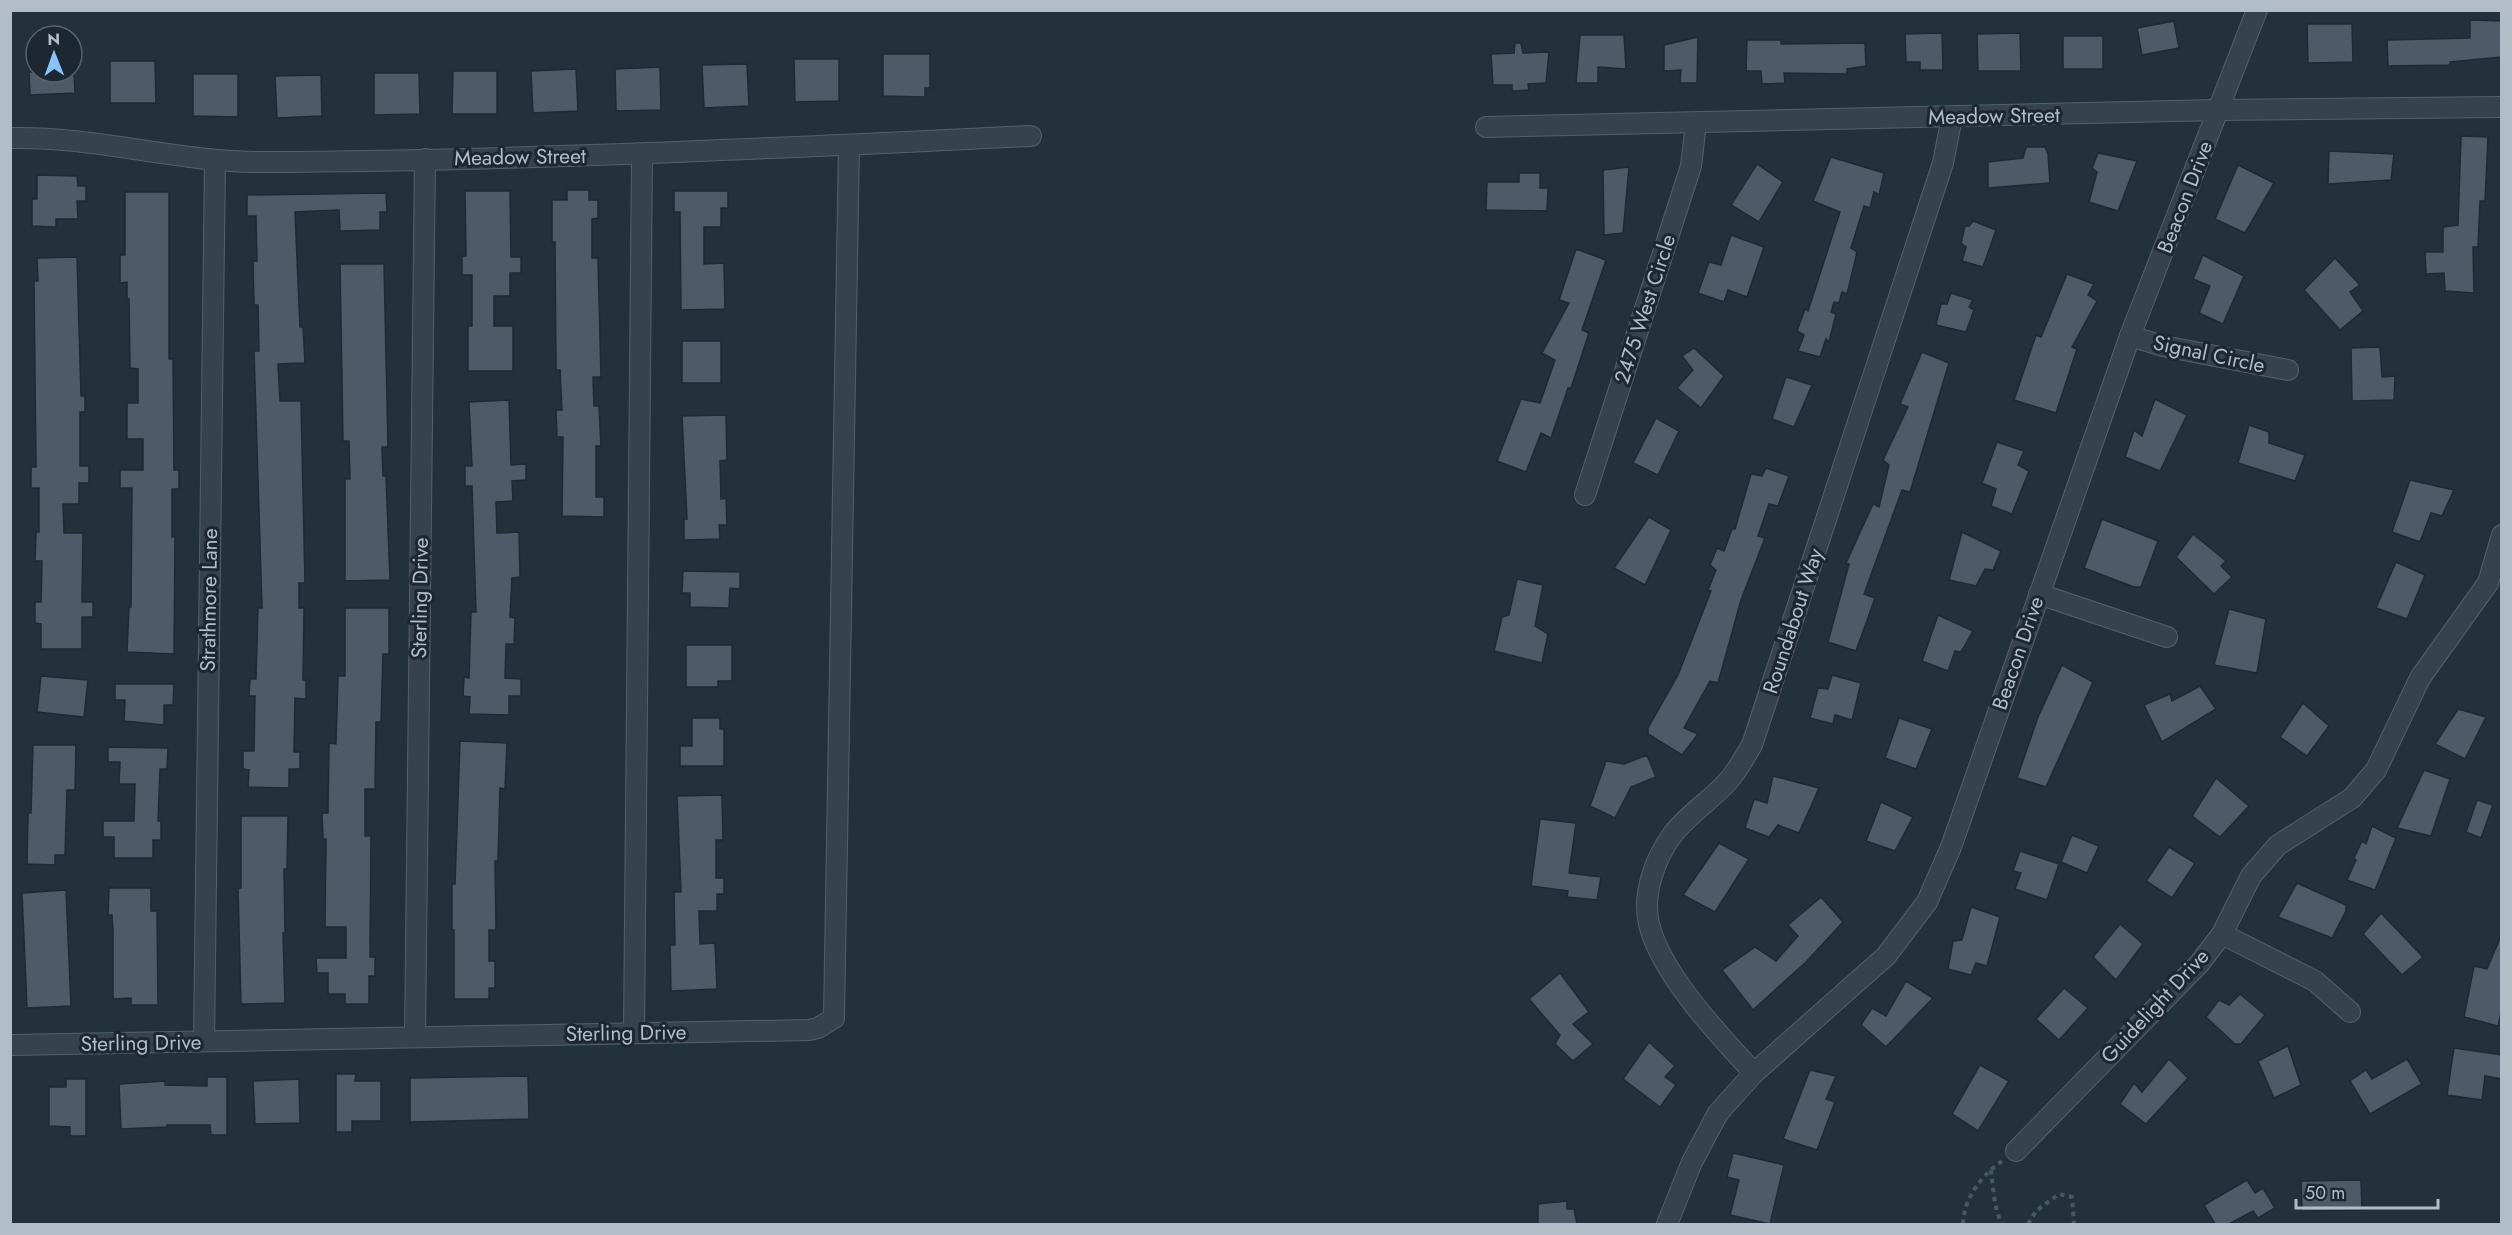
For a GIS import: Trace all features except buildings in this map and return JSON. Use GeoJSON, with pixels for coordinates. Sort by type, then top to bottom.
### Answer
{"type":"FeatureCollection","features":[{"type":"Feature","properties":{"kind":"street","name":"Beacon Drive"},"geometry":{"type":"LineString","coordinates":[[1667,1224],[1692,1162],[1718,1113],[1754,1073],[1886,956],[1927,902],[1951,847],[2130,336],[2257,10]]}},
{"type":"Feature","properties":{"kind":"street","name":"Meadow Street"},"geometry":{"type":"LineString","coordinates":[[1486,127],[2218,110],[2502,107]]}},
{"type":"Feature","properties":{"kind":"street","name":"Roundabout Way"},"geometry":{"type":"LineString","coordinates":[[1754,1073],[1681,986],[1660,952],[1649,923],[1649,888],[1658,858],[1674,832],[1730,780],[1752,745],[1943,163],[1952,117]]}},
{"type":"Feature","properties":{"kind":"street","name":"2475 West Circle"},"geometry":{"type":"LineString","coordinates":[[1585,495],[1691,166],[1696,123]]}},
{"type":"Feature","properties":{"kind":"street","name":"Meadow Street"},"geometry":{"type":"LineString","coordinates":[[10,138],[75,140],[215,160],[258,162],[642,155],[1031,136]]}},
{"type":"Feature","properties":{"kind":"street","name":"Sterling Drive"},"geometry":{"type":"LineString","coordinates":[[10,1045],[809,1030],[818,1028],[834,1018],[849,145]]}},
{"type":"Feature","properties":{"kind":"street"},"geometry":{"type":"LineString","coordinates":[[634,1033],[642,155]]}},
{"type":"Feature","properties":{"kind":"street","name":"Sterling Drive"},"geometry":{"type":"LineString","coordinates":[[415,1037],[425,159]]}},
{"type":"Feature","properties":{"kind":"street","name":"Strathmore Lane"},"geometry":{"type":"LineString","coordinates":[[204,1041],[215,160]]}},
{"type":"Feature","properties":{"kind":"street","name":"Signal Circle"},"geometry":{"type":"LineString","coordinates":[[2130,336],[2163,346],[2288,370]]}},
{"type":"Feature","properties":{"kind":"street","name":"Guidelight Drive"},"geometry":{"type":"LineString","coordinates":[[2016,1151],[2199,964],[2222,934],[2251,876],[2278,845],[2352,798],[2376,770],[2420,678],[2495,586],[2502,535]]}},
{"type":"Feature","properties":{"kind":"street"},"geometry":{"type":"LineString","coordinates":[[2038,594],[2167,637]]}},
{"type":"Feature","properties":{"kind":"street"},"geometry":{"type":"LineString","coordinates":[[2222,934],[2315,981],[2349,1012]]}},
{"type":"Feature","properties":{"kind":"path"},"geometry":{"type":"LineString","coordinates":[[1963,1224],[1973,1189],[1991,1169],[2016,1151]]}},
{"type":"Feature","properties":{"kind":"path"},"geometry":{"type":"LineString","coordinates":[[1991,1169],[1996,1208],[2002,1224]]}},
{"type":"Feature","properties":{"kind":"path"},"geometry":{"type":"LineString","coordinates":[[2028,1224],[2036,1211],[2059,1194],[2072,1197],[2074,1224]]}}]}
